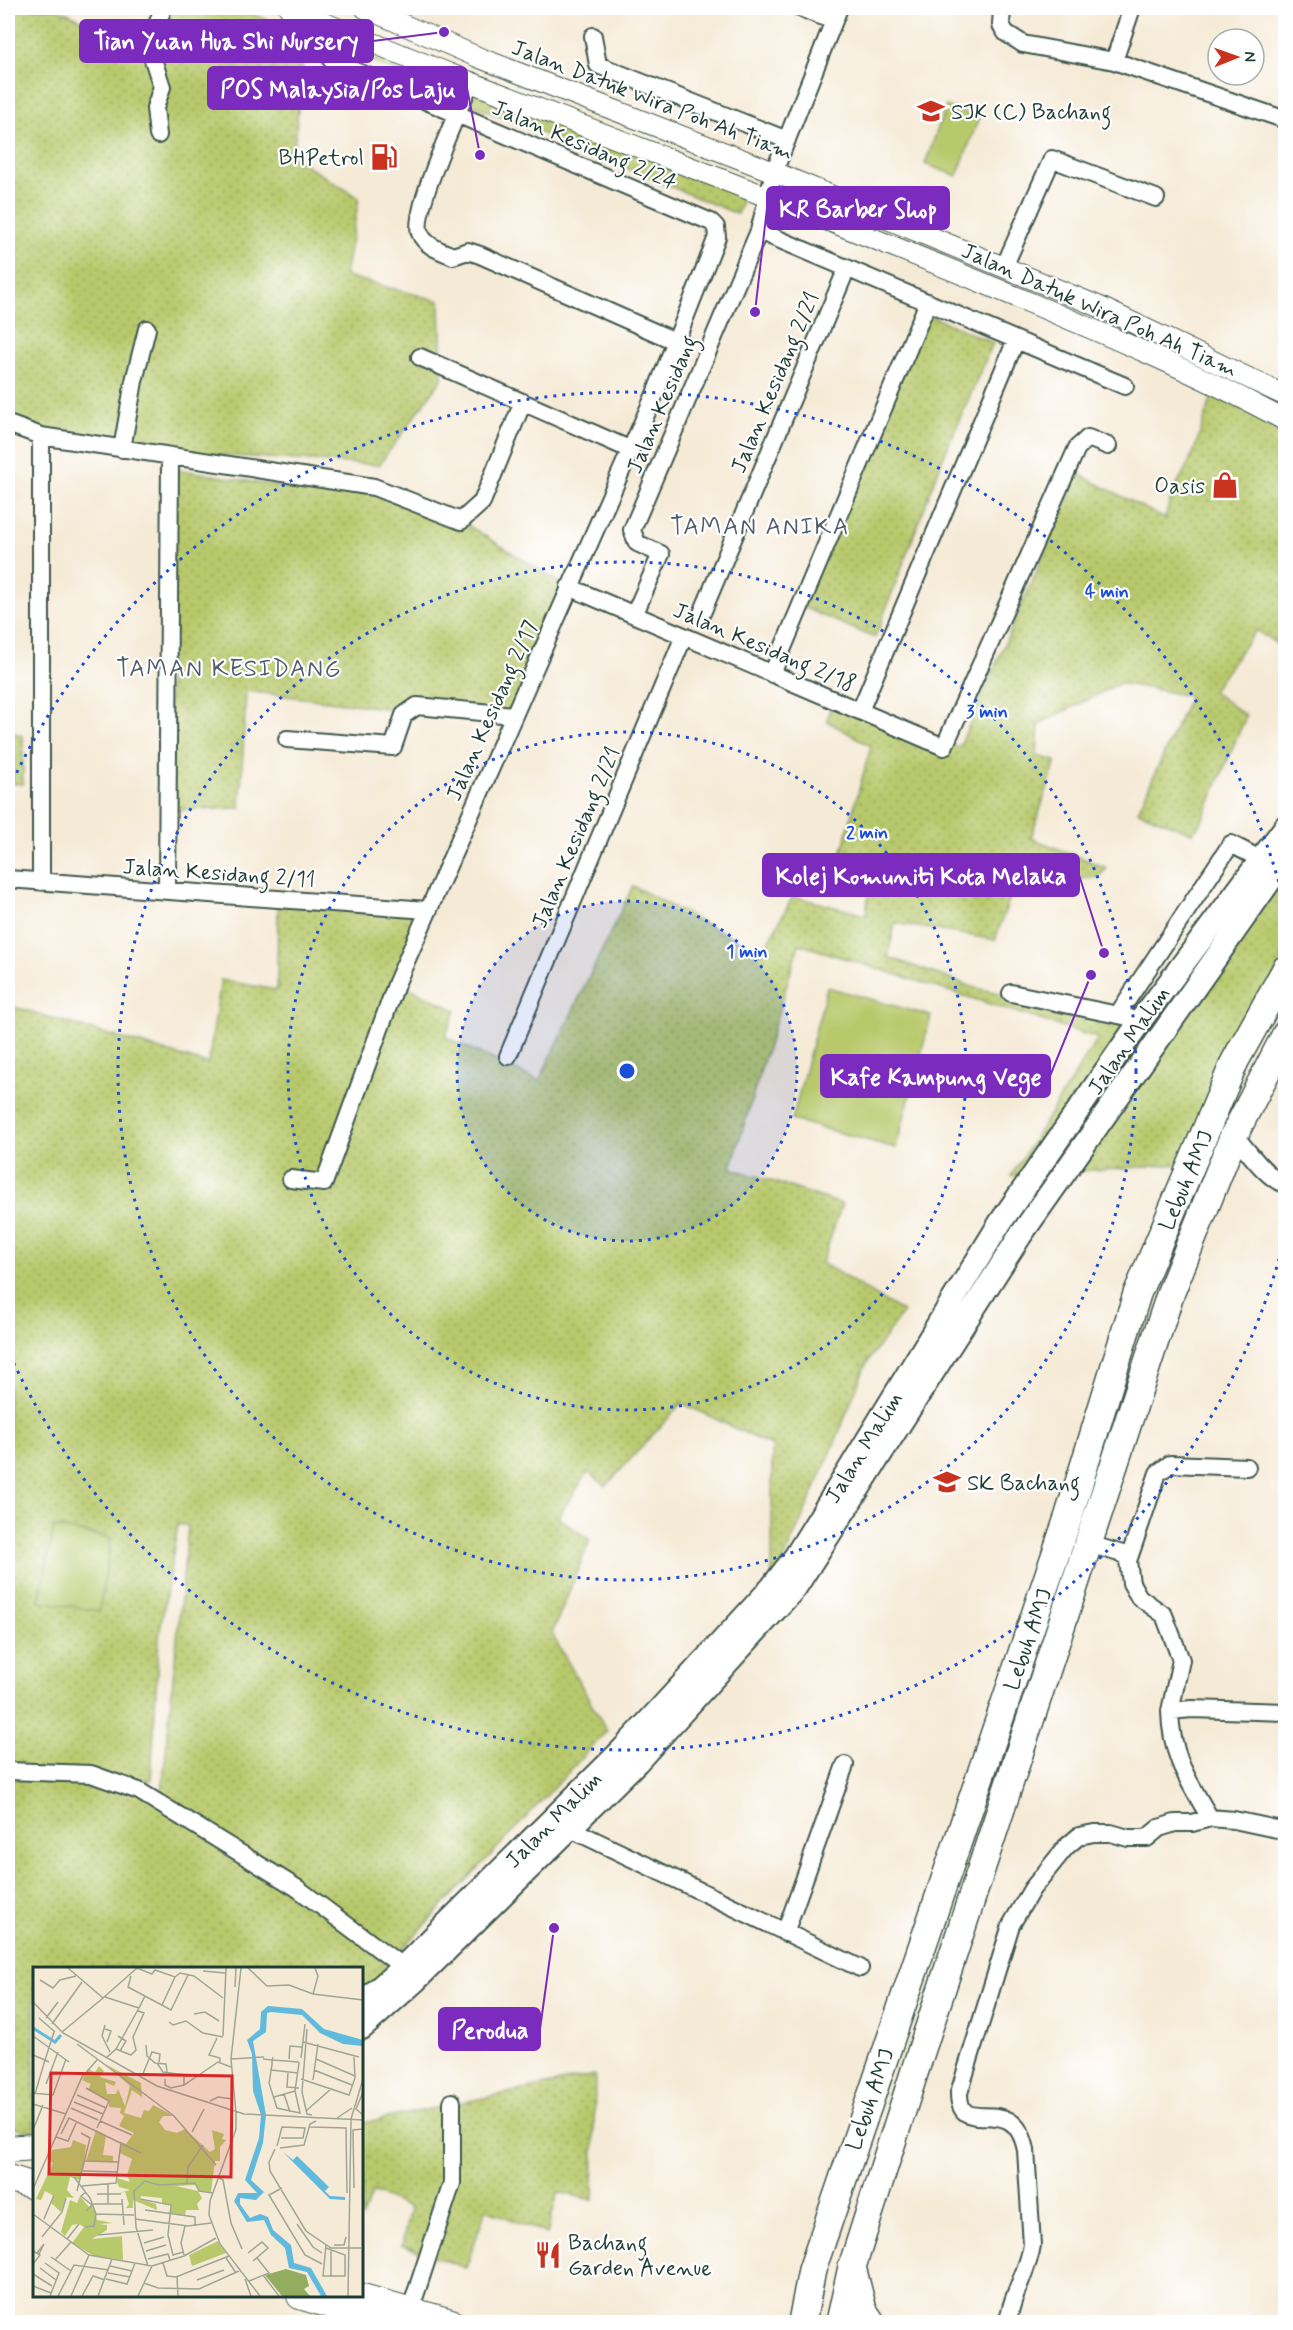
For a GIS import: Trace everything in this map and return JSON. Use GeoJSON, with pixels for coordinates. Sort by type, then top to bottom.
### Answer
{"type":"FeatureCollection","features":[{"type":"Feature","properties":{"kind":"highway","name":"Lebuh AMJ"},"geometry":{"type":"LineString","coordinates":[[802,2322],[812,2270],[1069,1515],[1137,1294],[1235,1061],[1286,969]]}},
{"type":"Feature","properties":{"kind":"highway","name":"Lebuh AMJ"},"geometry":{"type":"LineString","coordinates":[[840,2322],[852,2267],[1171,1292],[1234,1135],[1286,1034]]}},
{"type":"Feature","properties":{"kind":"highway"},"geometry":{"type":"LineString","coordinates":[[852,2267],[863,2310],[871,2322]]}},
{"type":"Feature","properties":{"kind":"highway"},"geometry":{"type":"LineString","coordinates":[[783,2322],[812,2270]]}},
{"type":"Feature","properties":{"kind":"main road","name":"Jalan Malim"},"geometry":{"type":"LineString","coordinates":[[363,2002],[403,1967],[623,1749],[772,1587],[795,1557],[1000,1223],[1141,1020],[1286,826]]}},
{"type":"Feature","properties":{"kind":"main road","name":"Jalan Malim"},"geometry":{"type":"LineString","coordinates":[[363,2027],[415,1981],[494,1901],[571,1829],[735,1657],[795,1588],[1008,1254],[1286,858]]}},
{"type":"Feature","properties":{"kind":"main road"},"geometry":{"type":"LineString","coordinates":[[8,2149],[33,2147]]}},
{"type":"Feature","properties":{"kind":"main road"},"geometry":{"type":"LineString","coordinates":[[8,2164],[33,2164]]}},
{"type":"Feature","properties":{"kind":"main road"},"geometry":{"type":"LineString","coordinates":[[8,2178],[33,2186]]}},
{"type":"Feature","properties":{"kind":"main road"},"geometry":{"type":"LineString","coordinates":[[363,2296],[451,2322]]}},
{"type":"Feature","properties":{"kind":"main road"},"geometry":{"type":"LineString","coordinates":[[306,2297],[386,2322]]}},
{"type":"Feature","properties":{"kind":"street"},"geometry":{"type":"LineString","coordinates":[[158,135],[155,108],[162,87],[149,47],[163,8]]}},
{"type":"Feature","properties":{"kind":"street","name":"Jalan Datuk Wira Poh Ah Tiam"},"geometry":{"type":"LineString","coordinates":[[289,8],[471,81],[843,224],[1088,327],[1286,421]]}},
{"type":"Feature","properties":{"kind":"street"},"geometry":{"type":"LineString","coordinates":[[800,8],[837,14]]}},
{"type":"Feature","properties":{"kind":"street"},"geometry":{"type":"LineString","coordinates":[[1002,8],[1001,25],[1006,33],[1023,44],[1114,61],[1286,120]]}},
{"type":"Feature","properties":{"kind":"street"},"geometry":{"type":"LineString","coordinates":[[1114,61],[1132,8]]}},
{"type":"Feature","properties":{"kind":"street"},"geometry":{"type":"LineString","coordinates":[[374,11],[410,35],[466,60],[471,67],[471,81],[432,175],[418,225],[420,234],[431,246],[453,256],[468,251],[480,255],[676,342]]}},
{"type":"Feature","properties":{"kind":"street","name":"Jalan Datuk Wira Poh Ah Tiam"},"geometry":{"type":"LineString","coordinates":[[374,11],[513,70],[774,172],[1100,307],[1286,396]]}},
{"type":"Feature","properties":{"kind":"street","name":"Jalan Kesidang"},"geometry":{"type":"LineString","coordinates":[[634,615],[661,554],[637,543],[632,530],[759,231],[774,172],[837,14]]}},
{"type":"Feature","properties":{"kind":"street","name":"Jalan Kesidang 2/24"},"geometry":{"type":"LineString","coordinates":[[342,30],[332,61],[711,222],[716,227]]}},
{"type":"Feature","properties":{"kind":"street"},"geometry":{"type":"LineString","coordinates":[[593,36],[598,65],[787,140]]}},
{"type":"Feature","properties":{"kind":"street"},"geometry":{"type":"LineString","coordinates":[[471,81],[486,72],[513,70]]}},
{"type":"Feature","properties":{"kind":"street"},"geometry":{"type":"LineString","coordinates":[[1004,267],[1052,159],[1156,198]]}},
{"type":"Feature","properties":{"kind":"street","name":"Jalan Kesidang 2/17"},"geometry":{"type":"LineString","coordinates":[[291,1179],[324,1183],[397,982],[676,342],[717,237],[716,227]]}},
{"type":"Feature","properties":{"kind":"street"},"geometry":{"type":"LineString","coordinates":[[759,231],[1125,386]]}},
{"type":"Feature","properties":{"kind":"street","name":"Jalan Kesidang 2/21"},"geometry":{"type":"LineString","coordinates":[[702,613],[847,268]]}},
{"type":"Feature","properties":{"kind":"street"},"geometry":{"type":"LineString","coordinates":[[772,674],[928,302]]}},
{"type":"Feature","properties":{"kind":"street"},"geometry":{"type":"LineString","coordinates":[[122,449],[134,381],[147,329]]}},
{"type":"Feature","properties":{"kind":"street"},"geometry":{"type":"LineString","coordinates":[[860,711],[1016,340]]}},
{"type":"Feature","properties":{"kind":"street"},"geometry":{"type":"LineString","coordinates":[[420,357],[629,449]]}},
{"type":"Feature","properties":{"kind":"street"},"geometry":{"type":"LineString","coordinates":[[8,424],[41,436],[170,458],[374,487],[461,521],[482,502],[523,402]]}},
{"type":"Feature","properties":{"kind":"street"},"geometry":{"type":"LineString","coordinates":[[41,436],[41,882]]}},
{"type":"Feature","properties":{"kind":"street","name":"Jalan Kesidang 2/18"},"geometry":{"type":"LineString","coordinates":[[569,587],[944,747],[1077,448],[1088,438],[1108,446]]}},
{"type":"Feature","properties":{"kind":"street"},"geometry":{"type":"LineString","coordinates":[[167,891],[170,458]]}},
{"type":"Feature","properties":{"kind":"street","name":"Jalan Kesidang 2/21"},"geometry":{"type":"LineString","coordinates":[[508,1056],[684,636]]}},
{"type":"Feature","properties":{"kind":"street"},"geometry":{"type":"LineString","coordinates":[[287,739],[393,747],[404,715],[417,706],[513,715]]}},
{"type":"Feature","properties":{"kind":"street"},"geometry":{"type":"LineString","coordinates":[[1118,1014],[1231,844],[1260,859]]}},
{"type":"Feature","properties":{"kind":"street","name":"Jalan Kesidang 2/11"},"geometry":{"type":"LineString","coordinates":[[8,879],[427,910]]}},
{"type":"Feature","properties":{"kind":"street"},"geometry":{"type":"LineString","coordinates":[[1011,993],[1141,1020]]}},
{"type":"Feature","properties":{"kind":"street"},"geometry":{"type":"LineString","coordinates":[[1234,1135],[1267,1173],[1279,1183],[1286,1184]]}},
{"type":"Feature","properties":{"kind":"street"},"geometry":{"type":"LineString","coordinates":[[1210,1818],[1180,1767],[1174,1750],[1170,1711],[1181,1660],[1164,1615],[1139,1597],[1131,1583],[1130,1556],[1158,1473],[1164,1467],[1177,1464],[1247,1467]]}},
{"type":"Feature","properties":{"kind":"street"},"geometry":{"type":"LineString","coordinates":[[1089,1544],[1130,1556]]}},
{"type":"Feature","properties":{"kind":"street"},"geometry":{"type":"LineString","coordinates":[[1170,1711],[1192,1709],[1286,1712]]}},
{"type":"Feature","properties":{"kind":"street"},"geometry":{"type":"LineString","coordinates":[[785,1933],[845,1765]]}},
{"type":"Feature","properties":{"kind":"street"},"geometry":{"type":"LineString","coordinates":[[8,1770],[91,1774],[139,1791],[297,1888],[403,1967]]}},
{"type":"Feature","properties":{"kind":"street"},"geometry":{"type":"LineString","coordinates":[[1008,2322],[1013,2298],[1030,2260],[1032,2245],[1025,2143],[1017,2126],[1008,2119],[972,2116],[963,2111],[959,2104],[959,2092],[1011,1925],[1032,1889],[1066,1847],[1079,1836],[1111,1833],[1128,1838],[1147,1838],[1159,1828],[1175,1823],[1192,1823],[1210,1818],[1234,1820],[1286,1831]]}},
{"type":"Feature","properties":{"kind":"street"},"geometry":{"type":"LineString","coordinates":[[571,1829],[860,1968]]}},
{"type":"Feature","properties":{"kind":"street"},"geometry":{"type":"LineString","coordinates":[[410,2311],[452,2182],[452,2102]]}},
{"type":"Feature","properties":{"kind":"green space"},"geometry":{"type":"Polygon","coordinates":[[[8,8],[56,8],[140,46],[161,8],[234,8],[306,33],[293,157],[359,198],[345,276],[440,301],[442,379],[379,465],[122,449],[8,424],[8,8]]]}},
{"type":"Feature","properties":{"kind":"green space"},"geometry":{"type":"Polygon","coordinates":[[[341,33],[455,74],[447,94],[337,46],[341,33]]]}},
{"type":"Feature","properties":{"kind":"green space"},"geometry":{"type":"Polygon","coordinates":[[[471,81],[747,188],[737,214],[463,101],[471,81]]]}},
{"type":"Feature","properties":{"kind":"green space"},"geometry":{"type":"Polygon","coordinates":[[[946,106],[979,118],[957,176],[925,164],[946,106]]]}},
{"type":"Feature","properties":{"kind":"green space"},"geometry":{"type":"Polygon","coordinates":[[[924,313],[993,343],[943,458],[875,638],[800,606],[924,313]]]}},
{"type":"Feature","properties":{"kind":"green space"},"geometry":{"type":"Polygon","coordinates":[[[1213,393],[1285,435],[1285,649],[1256,630],[1212,691],[1246,716],[1201,823],[1192,833],[1138,811],[1190,696],[1120,683],[1039,724],[1037,756],[1056,761],[1031,838],[1107,868],[1099,877],[1014,886],[995,940],[895,923],[888,957],[975,988],[1141,1020],[1163,1033],[1285,865],[1285,953],[1182,1164],[1011,1176],[1098,1038],[799,944],[731,1168],[842,1204],[822,1263],[903,1312],[866,1364],[834,1445],[772,1587],[772,1446],[682,1403],[606,1486],[588,1472],[558,1517],[590,1540],[552,1634],[607,1731],[393,1959],[363,1999],[363,1967],[33,1967],[33,2132],[8,2127],[8,1005],[208,1064],[221,980],[277,990],[278,899],[427,910],[397,982],[456,1010],[445,1037],[539,1081],[633,886],[762,954],[793,896],[866,915],[869,888],[835,876],[871,746],[827,721],[832,699],[944,747],[960,746],[1079,474],[1165,519],[1171,496],[1193,454],[1213,393]],[[178,1524],[159,1637],[151,1781],[95,1775],[161,1802],[188,1526],[178,1524]]]}},
{"type":"Feature","properties":{"kind":"green space"},"geometry":{"type":"Polygon","coordinates":[[[170,468],[331,495],[374,487],[461,521],[564,585],[513,715],[393,709],[246,691],[240,808],[168,810],[170,468]]]}},
{"type":"Feature","properties":{"kind":"green space"},"geometry":{"type":"Polygon","coordinates":[[[8,731],[23,736],[23,784],[8,783],[8,731]]]}},
{"type":"Feature","properties":{"kind":"green space"},"geometry":{"type":"Polygon","coordinates":[[[827,987],[931,1016],[896,1148],[792,1120],[827,987]]]}},
{"type":"Feature","properties":{"kind":"green space"},"geometry":{"type":"Polygon","coordinates":[[[54,1527],[111,1538],[99,1611],[39,1601],[54,1527]]]}},
{"type":"Feature","properties":{"kind":"green space"},"geometry":{"type":"Polygon","coordinates":[[[595,2075],[593,2200],[558,2192],[547,2234],[486,2209],[466,2268],[402,2245],[410,2208],[373,2192],[363,2217],[363,2123],[595,2075]]]}},
{"type":"Feature","properties":{"kind":"place","name":"Tian Yuan Hua Shi Nursery"},"geometry":{"type":"Point","coordinates":[444,32]}},
{"type":"Feature","properties":{"kind":"place","name":"SJK (C) Bachang"},"geometry":{"type":"Point","coordinates":[931,111]}},
{"type":"Feature","properties":{"kind":"place","name":"POS Malaysia/Pos Laju"},"geometry":{"type":"Point","coordinates":[480,155]}},
{"type":"Feature","properties":{"kind":"place","name":"BHPetrol"},"geometry":{"type":"Point","coordinates":[384,157]}},
{"type":"Feature","properties":{"kind":"place","name":"KR Barber Shop"},"geometry":{"type":"Point","coordinates":[755,312]}},
{"type":"Feature","properties":{"kind":"place","name":"Oasis"},"geometry":{"type":"Point","coordinates":[1225,485]}},
{"type":"Feature","properties":{"kind":"place","name":"Kolej Komuniti Kota Melaka"},"geometry":{"type":"Point","coordinates":[1104,953]}},
{"type":"Feature","properties":{"kind":"place","name":"Kafe Kampung Vege"},"geometry":{"type":"Point","coordinates":[1091,975]}},
{"type":"Feature","properties":{"kind":"place","name":"SK Bachang"},"geometry":{"type":"Point","coordinates":[947,1482]}},
{"type":"Feature","properties":{"kind":"place","name":"Perodua"},"geometry":{"type":"Point","coordinates":[554,1928]}},
{"type":"Feature","properties":{"kind":"place","name":"Bachang Garden Avenue"},"geometry":{"type":"Point","coordinates":[548,2255]}},
{"type":"Feature","properties":{"kind":"district","name":"TAMAN ANIKA"},"geometry":{"type":"Point","coordinates":[760,526]}},
{"type":"Feature","properties":{"kind":"district","name":"TAMAN KESIDANG"},"geometry":{"type":"Point","coordinates":[229,668]}}]}
